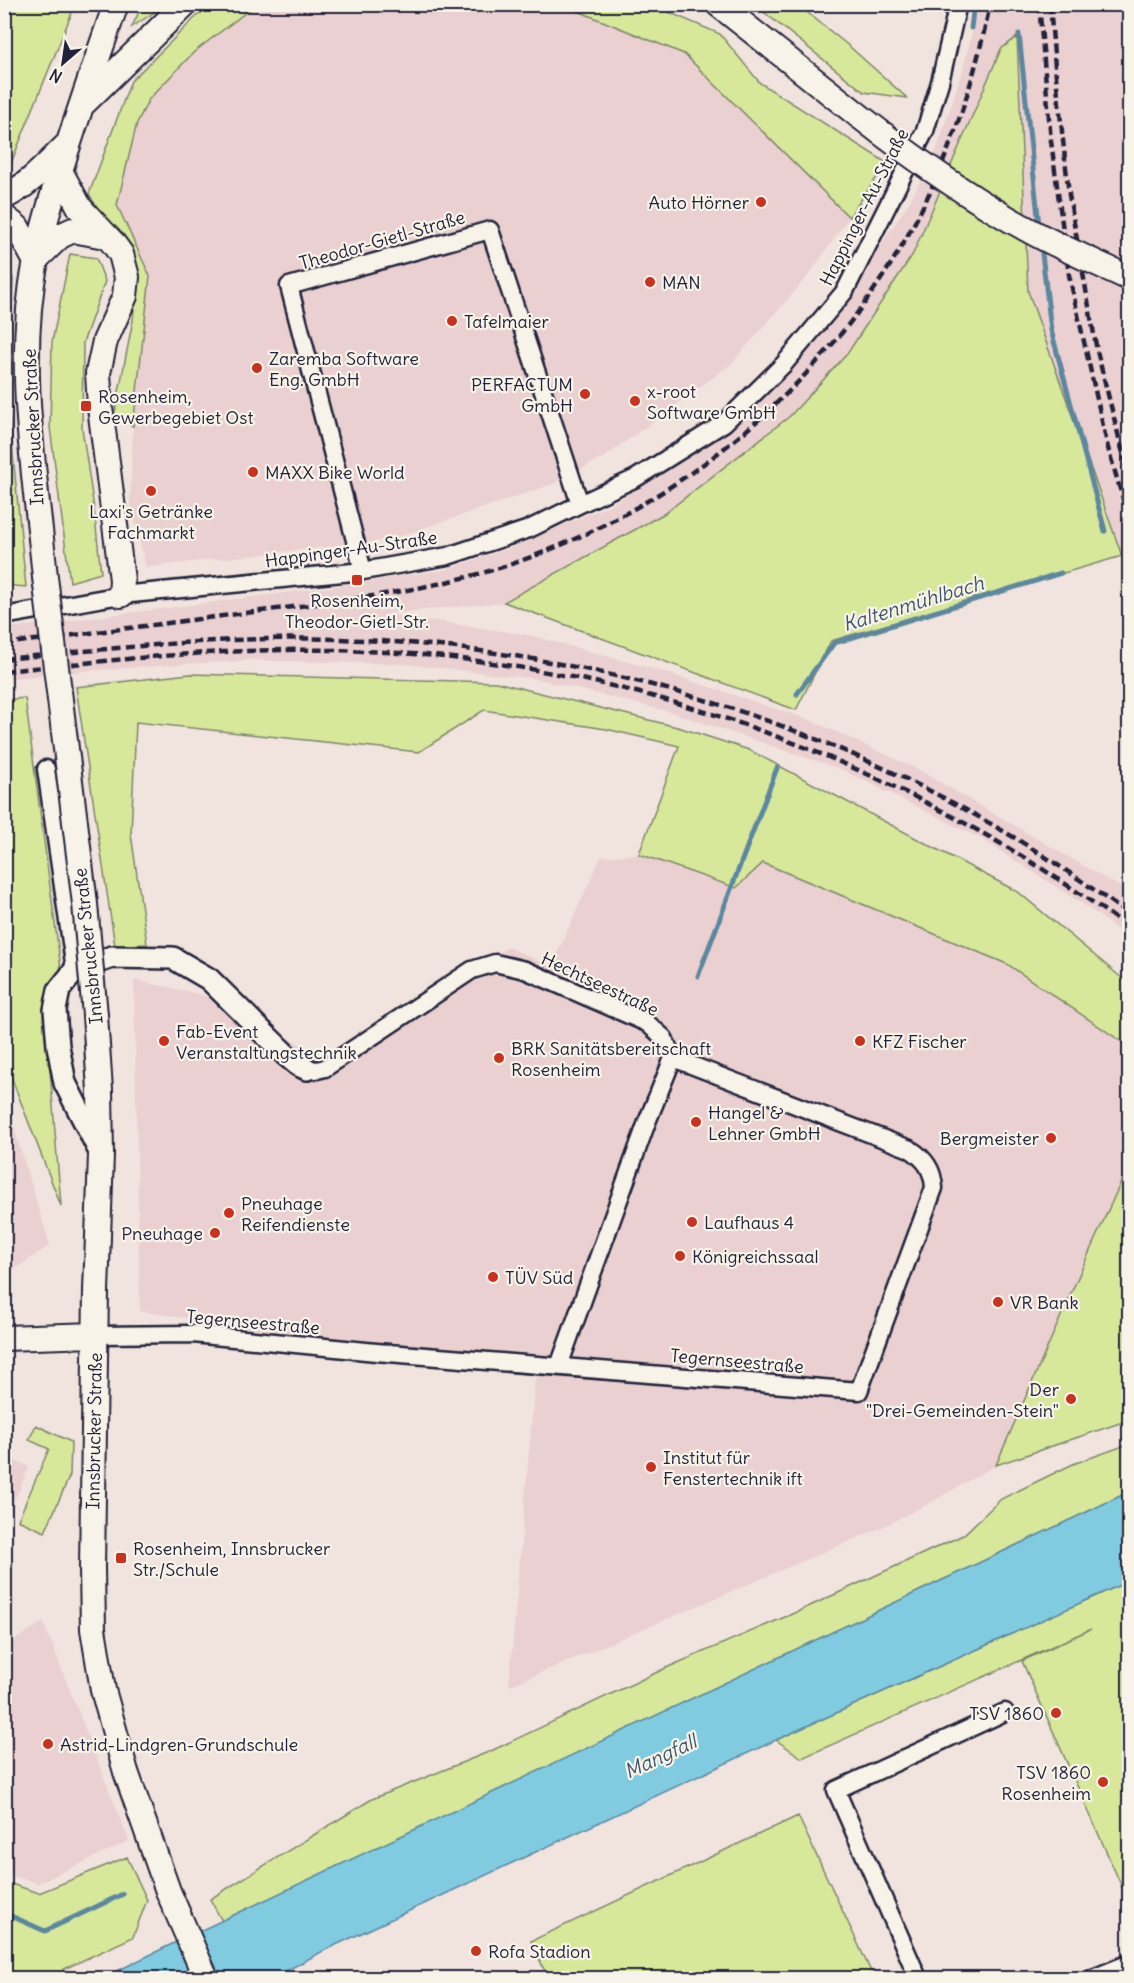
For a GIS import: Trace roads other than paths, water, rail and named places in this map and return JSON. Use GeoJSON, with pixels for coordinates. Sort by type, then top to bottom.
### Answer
{"type":"FeatureCollection","features":[{"type":"Feature","properties":{"kind":"main road","name":"Innsbrucker Straße"},"geometry":{"type":"LineString","coordinates":[[116,4],[69,142],[36,260],[27,354],[29,423],[45,577],[85,904],[100,1090],[101,1155],[95,1335],[93,1629],[103,1690],[126,1772],[168,1891],[206,1978]]}},
{"type":"Feature","properties":{"kind":"main road"},"geometry":{"type":"LineString","coordinates":[[81,106],[185,4]]}},
{"type":"Feature","properties":{"kind":"main road"},"geometry":{"type":"LineString","coordinates":[[718,4],[896,145],[984,204],[1035,234],[1128,277]]}},
{"type":"Feature","properties":{"kind":"main road"},"geometry":{"type":"LineString","coordinates":[[4,197],[21,188],[69,142]]}},
{"type":"Feature","properties":{"kind":"main road"},"geometry":{"type":"LineString","coordinates":[[60,171],[80,208],[121,254],[127,277],[125,296],[105,341],[98,373],[100,407],[122,580],[121,595]]}},
{"type":"Feature","properties":{"kind":"main road"},"geometry":{"type":"LineString","coordinates":[[4,217],[17,227],[36,260],[60,236],[73,230],[105,236]]}},
{"type":"Feature","properties":{"kind":"main road"},"geometry":{"type":"LineString","coordinates":[[4,1338],[95,1335]]}},
{"type":"Feature","properties":{"kind":"street","name":"Happinger-Au-Straße"},"geometry":{"type":"LineString","coordinates":[[4,616],[121,595],[363,571],[448,556],[529,529],[636,478],[724,423],[784,364],[845,291],[925,131],[940,82],[958,4]]}},
{"type":"Feature","properties":{"kind":"street","name":"Theodor-Gietl-Straße"},"geometry":{"type":"LineString","coordinates":[[363,571],[289,286],[490,230],[580,504]]}},
{"type":"Feature","properties":{"kind":"street"},"geometry":{"type":"LineString","coordinates":[[46,769],[75,970]]}},
{"type":"Feature","properties":{"kind":"street"},"geometry":{"type":"LineString","coordinates":[[101,1155],[65,1083],[58,1046],[55,1010],[59,990],[75,970],[112,957],[173,958],[209,979],[286,1056],[308,1070]]}},
{"type":"Feature","properties":{"kind":"street","name":"Hechtseestraße"},"geometry":{"type":"LineString","coordinates":[[308,1070],[325,1068],[472,970],[495,963],[525,970],[647,1023],[664,1038],[673,1058]]}},
{"type":"Feature","properties":{"kind":"street"},"geometry":{"type":"LineString","coordinates":[[559,1366],[647,1122],[673,1058]]}},
{"type":"Feature","properties":{"kind":"street","name":"Tegernseestraße"},"geometry":{"type":"LineString","coordinates":[[95,1335],[193,1334],[393,1354],[859,1391],[934,1188],[933,1175],[928,1165],[910,1149],[673,1058]]}},
{"type":"Feature","properties":{"kind":"street"},"geometry":{"type":"LineString","coordinates":[[918,1978],[836,1790],[1005,1712]]}},
{"type":"Feature","properties":{"kind":"street"},"geometry":{"type":"LineString","coordinates":[[1094,1978],[1130,1963]]}},
{"type":"Feature","properties":{"kind":"water","name":"Mangfall"},"geometry":{"type":"Polygon","coordinates":[[[1129,1492],[1129,1581],[776,1740],[325,1950],[273,1978],[103,1978],[170,1945],[1129,1492]]]}},
{"type":"Feature","properties":{"kind":"waterway"},"geometry":{"type":"LineString","coordinates":[[971,28],[974,4]]}},
{"type":"Feature","properties":{"kind":"waterway"},"geometry":{"type":"LineString","coordinates":[[1019,34],[1039,226]]}},
{"type":"Feature","properties":{"kind":"waterway"},"geometry":{"type":"LineString","coordinates":[[1041,245],[1051,330],[1105,531]]}},
{"type":"Feature","properties":{"kind":"waterway","name":"Kaltenmühlbach"},"geometry":{"type":"LineString","coordinates":[[797,694],[834,643],[1061,573]]}},
{"type":"Feature","properties":{"kind":"waterway","name":"Kaltenmühlbach"},"geometry":{"type":"LineString","coordinates":[[698,976],[777,768]]}},
{"type":"Feature","properties":{"kind":"waterway","name":"Kaltenmühlbach"},"geometry":{"type":"LineString","coordinates":[[4,1913],[45,1931],[123,1894]]}},
{"type":"Feature","properties":{"kind":"railway"},"geometry":{"type":"LineString","coordinates":[[4,644],[350,599],[409,590],[467,577],[564,544],[629,512],[691,473],[749,428],[802,378],[850,323],[891,263],[926,200],[947,153],[972,80],[990,4]]}},
{"type":"Feature","properties":{"kind":"railway"},"geometry":{"type":"LineString","coordinates":[[1039,4],[1051,141],[1069,275],[1108,448],[1130,523]]}},
{"type":"Feature","properties":{"kind":"railway"},"geometry":{"type":"LineString","coordinates":[[1050,4],[1069,195],[1097,351],[1130,481]]}},
{"type":"Feature","properties":{"kind":"railway"},"geometry":{"type":"LineString","coordinates":[[4,659],[212,641],[337,639],[443,646],[549,662],[653,685],[755,716],[854,755],[950,801],[1042,855],[1130,916]]}},
{"type":"Feature","properties":{"kind":"railway"},"geometry":{"type":"LineString","coordinates":[[4,671],[209,653],[332,650],[439,656],[545,672],[650,696],[752,728],[852,767],[949,814],[1041,868],[1130,929]]}},
{"type":"Feature","properties":{"kind":"place","name":"Auto Hörner"},"geometry":{"type":"Point","coordinates":[761,202]}},
{"type":"Feature","properties":{"kind":"place","name":"MAN"},"geometry":{"type":"Point","coordinates":[650,282]}},
{"type":"Feature","properties":{"kind":"place","name":"Tafelmaier"},"geometry":{"type":"Point","coordinates":[452,321]}},
{"type":"Feature","properties":{"kind":"place","name":"Zaremba Software Eng. GmbH"},"geometry":{"type":"Point","coordinates":[257,368]}},
{"type":"Feature","properties":{"kind":"place","name":"PERFACTUM GmbH"},"geometry":{"type":"Point","coordinates":[585,394]}},
{"type":"Feature","properties":{"kind":"place","name":"x-root Software GmbH"},"geometry":{"type":"Point","coordinates":[635,401]}},
{"type":"Feature","properties":{"kind":"place","name":"Rosenheim, Gewerbegebiet Ost"},"geometry":{"type":"Point","coordinates":[86,406]}},
{"type":"Feature","properties":{"kind":"place","name":"MAXX Bike World"},"geometry":{"type":"Point","coordinates":[253,472]}},
{"type":"Feature","properties":{"kind":"place","name":"Laxi's Getränke Fachmarkt"},"geometry":{"type":"Point","coordinates":[151,491]}},
{"type":"Feature","properties":{"kind":"place","name":"Rosenheim, Theodor-Gietl-Str."},"geometry":{"type":"Point","coordinates":[357,580]}},
{"type":"Feature","properties":{"kind":"place","name":"Fab-Event Veranstaltungstechnik"},"geometry":{"type":"Point","coordinates":[164,1041]}},
{"type":"Feature","properties":{"kind":"place","name":"KFZ Fischer"},"geometry":{"type":"Point","coordinates":[860,1041]}},
{"type":"Feature","properties":{"kind":"place","name":"BRK Sanitätsbereitschaft Rosenheim"},"geometry":{"type":"Point","coordinates":[499,1058]}},
{"type":"Feature","properties":{"kind":"place","name":"Hangel & Lehner GmbH"},"geometry":{"type":"Point","coordinates":[696,1122]}},
{"type":"Feature","properties":{"kind":"place","name":"Bergmeister"},"geometry":{"type":"Point","coordinates":[1051,1138]}},
{"type":"Feature","properties":{"kind":"place","name":"Pneuhage Reifendienste"},"geometry":{"type":"Point","coordinates":[229,1213]}},
{"type":"Feature","properties":{"kind":"place","name":"Laufhaus 4"},"geometry":{"type":"Point","coordinates":[692,1222]}},
{"type":"Feature","properties":{"kind":"place","name":"Pneuhage"},"geometry":{"type":"Point","coordinates":[215,1233]}},
{"type":"Feature","properties":{"kind":"place","name":"Königreichssaal"},"geometry":{"type":"Point","coordinates":[680,1256]}},
{"type":"Feature","properties":{"kind":"place","name":"TÜV Süd"},"geometry":{"type":"Point","coordinates":[493,1277]}},
{"type":"Feature","properties":{"kind":"place","name":"VR Bank"},"geometry":{"type":"Point","coordinates":[998,1302]}},
{"type":"Feature","properties":{"kind":"place","name":"Der \"Drei-Gemeinden-Stein\""},"geometry":{"type":"Point","coordinates":[1071,1399]}},
{"type":"Feature","properties":{"kind":"place","name":"Institut für Fenstertechnik ift"},"geometry":{"type":"Point","coordinates":[651,1467]}},
{"type":"Feature","properties":{"kind":"place","name":"Rosenheim, Innsbrucker Str./Schule"},"geometry":{"type":"Point","coordinates":[121,1558]}},
{"type":"Feature","properties":{"kind":"place","name":"TSV 1860"},"geometry":{"type":"Point","coordinates":[1056,1713]}},
{"type":"Feature","properties":{"kind":"place","name":"Astrid-Lindgren-Grundschule"},"geometry":{"type":"Point","coordinates":[48,1744]}},
{"type":"Feature","properties":{"kind":"place","name":"TSV 1860 Rosenheim"},"geometry":{"type":"Point","coordinates":[1103,1782]}},
{"type":"Feature","properties":{"kind":"place","name":"Rofa Stadion"},"geometry":{"type":"Point","coordinates":[476,1951]}}]}
